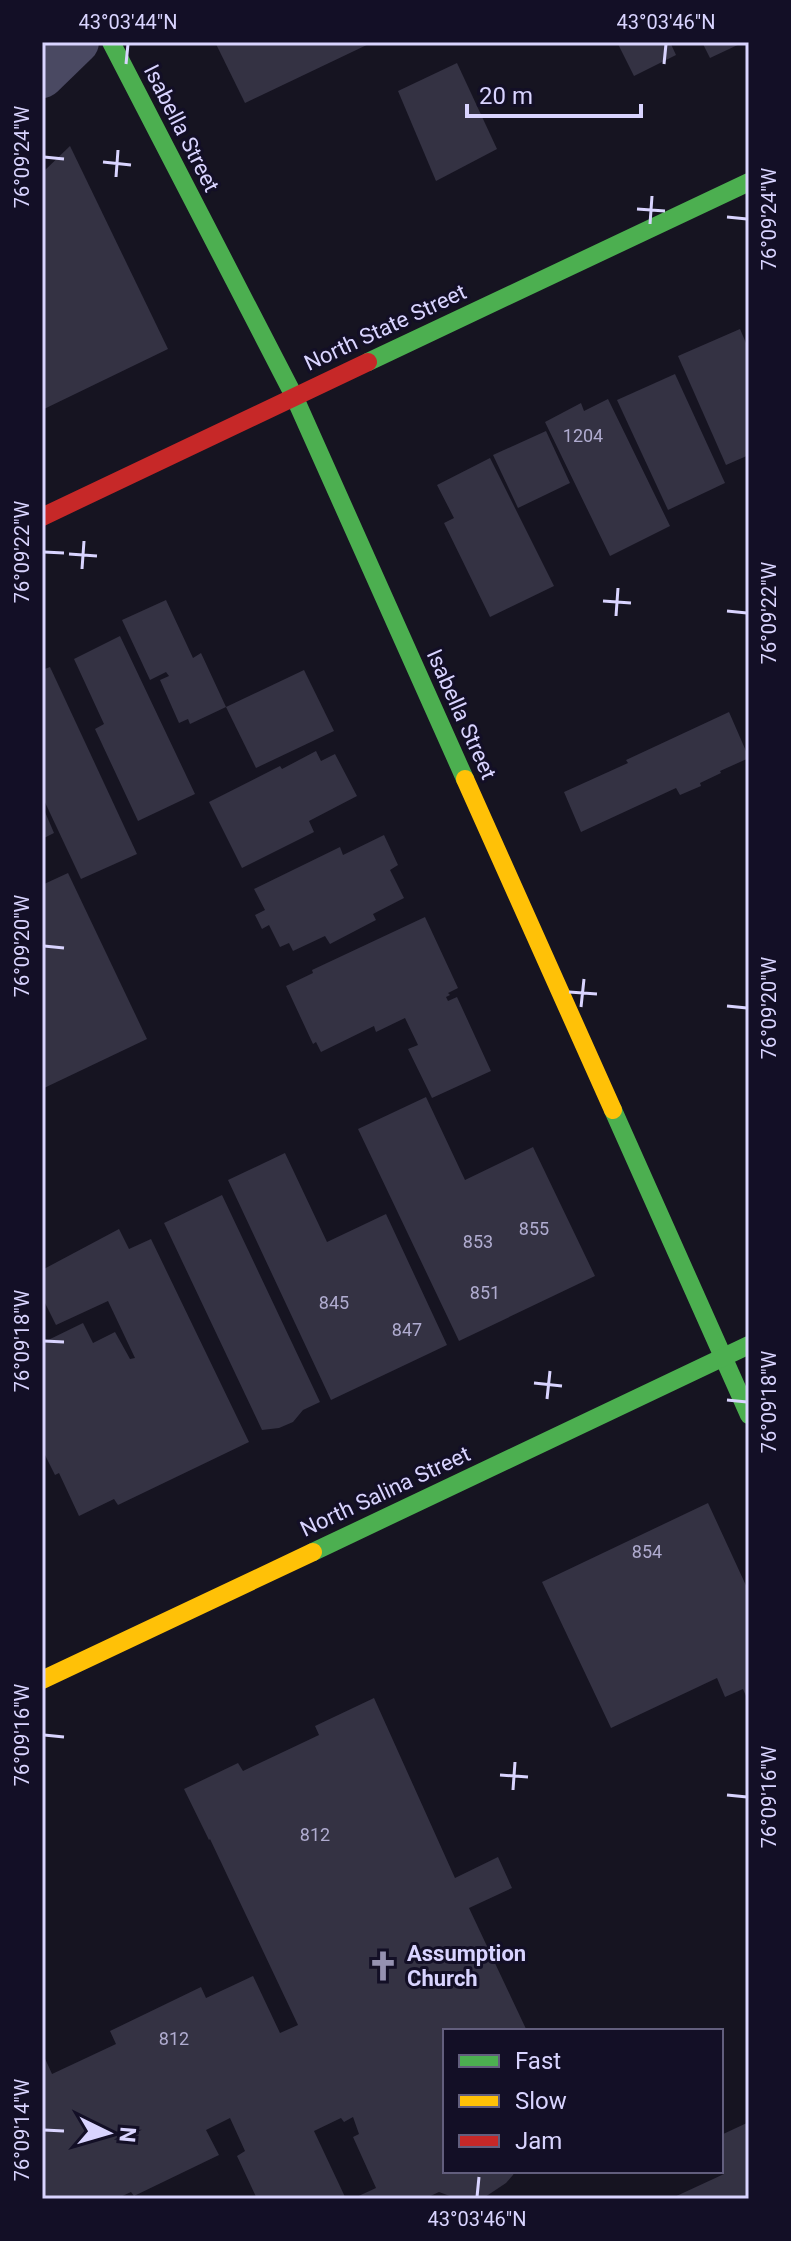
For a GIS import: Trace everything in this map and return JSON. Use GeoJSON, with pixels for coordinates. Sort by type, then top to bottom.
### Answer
{"type":"FeatureCollection","features":[{"type":"Feature","properties":{"kind":"street"},"geometry":{"type":"LineString","coordinates":[[42,76],[77,42]]}},
{"type":"Feature","properties":{"kind":"street","name":"Isabella Street"},"geometry":{"type":"LineString","coordinates":[[111,42],[294,396],[749,1415]]}},
{"type":"Feature","properties":{"kind":"street","name":"North State Street"},"geometry":{"type":"LineString","coordinates":[[42,517],[749,182]]}},
{"type":"Feature","properties":{"kind":"street","name":"North Salina Street"},"geometry":{"type":"LineString","coordinates":[[42,1680],[749,1345]]}},
{"type":"Feature","properties":{"kind":"building"},"geometry":{"type":"Polygon","coordinates":[[[215,42],[373,42],[245,103],[215,42]]]}},
{"type":"Feature","properties":{"kind":"building"},"geometry":{"type":"Polygon","coordinates":[[[617,42],[670,42],[676,55],[634,76],[617,42]]]}},
{"type":"Feature","properties":{"kind":"building"},"geometry":{"type":"Polygon","coordinates":[[[702,42],[744,42],[710,58],[702,42]]]}},
{"type":"Feature","properties":{"kind":"building"},"geometry":{"type":"Polygon","coordinates":[[[457,63],[497,149],[436,181],[398,91],[457,63]]]}},
{"type":"Feature","properties":{"kind":"building"},"geometry":{"type":"Polygon","coordinates":[[[70,146],[168,349],[42,410],[42,173],[70,146]]]}},
{"type":"Feature","properties":{"kind":"building"},"geometry":{"type":"Polygon","coordinates":[[[740,329],[749,350],[749,455],[726,465],[678,356],[740,329]]]}},
{"type":"Feature","properties":{"kind":"building"},"geometry":{"type":"Polygon","coordinates":[[[675,374],[725,483],[668,510],[617,400],[675,374]]]}},
{"type":"Feature","properties":{"kind":"building"},"geometry":{"type":"Polygon","coordinates":[[[608,399],[670,526],[610,556],[545,422],[581,403],[584,411],[608,399]]]}},
{"type":"Feature","properties":{"kind":"building"},"geometry":{"type":"Polygon","coordinates":[[[546,431],[570,483],[518,508],[493,455],[546,431]]]}},
{"type":"Feature","properties":{"kind":"building"},"geometry":{"type":"Polygon","coordinates":[[[490,458],[554,586],[490,617],[444,523],[454,518],[437,485],[490,458]]]}},
{"type":"Feature","properties":{"kind":"building"},"geometry":{"type":"Polygon","coordinates":[[[166,600],[193,658],[201,653],[226,707],[190,724],[188,719],[179,723],[160,680],[169,676],[166,672],[150,680],[122,620],[166,600]]]}},
{"type":"Feature","properties":{"kind":"building"},"geometry":{"type":"Polygon","coordinates":[[[120,636],[195,794],[138,821],[95,729],[104,724],[74,659],[120,636]]]}},
{"type":"Feature","properties":{"kind":"building"},"geometry":{"type":"Polygon","coordinates":[[[50,667],[137,854],[81,879],[42,796],[42,670],[50,667]]]}},
{"type":"Feature","properties":{"kind":"building"},"geometry":{"type":"Polygon","coordinates":[[[304,670],[334,731],[256,768],[226,707],[304,670]]]}},
{"type":"Feature","properties":{"kind":"building"},"geometry":{"type":"Polygon","coordinates":[[[729,712],[749,758],[720,771],[700,783],[701,786],[680,795],[676,788],[581,832],[564,792],[729,712]]]}},
{"type":"Feature","properties":{"kind":"building"},"geometry":{"type":"Polygon","coordinates":[[[316,751],[321,761],[335,754],[357,796],[309,821],[314,832],[242,868],[209,802],[316,751]]]}},
{"type":"Feature","properties":{"kind":"building"},"geometry":{"type":"Polygon","coordinates":[[[42,805],[54,833],[42,839],[42,805]]]}},
{"type":"Feature","properties":{"kind":"building"},"geometry":{"type":"Polygon","coordinates":[[[384,835],[398,865],[390,870],[404,898],[373,914],[376,920],[330,944],[325,936],[293,951],[289,943],[280,947],[269,925],[262,929],[255,915],[265,910],[254,889],[340,847],[343,855],[384,835]]]}},
{"type":"Feature","properties":{"kind":"building"},"geometry":{"type":"Polygon","coordinates":[[[68,873],[147,1039],[42,1089],[42,885],[68,873]]]}},
{"type":"Feature","properties":{"kind":"building"},"geometry":{"type":"Polygon","coordinates":[[[425,917],[458,988],[446,997],[448,1001],[457,997],[491,1071],[432,1098],[408,1049],[418,1045],[405,1018],[376,1032],[374,1026],[321,1052],[316,1042],[313,1044],[286,986],[313,973],[312,970],[425,917]]]}},
{"type":"Feature","properties":{"kind":"building"},"geometry":{"type":"Polygon","coordinates":[[[426,1097],[465,1180],[533,1147],[595,1276],[459,1341],[358,1129],[426,1097]]]}},
{"type":"Feature","properties":{"kind":"building"},"geometry":{"type":"Polygon","coordinates":[[[285,1153],[327,1242],[386,1214],[447,1345],[331,1400],[228,1180],[285,1153]]]}},
{"type":"Feature","properties":{"kind":"building"},"geometry":{"type":"Polygon","coordinates":[[[222,1195],[320,1402],[303,1410],[293,1422],[279,1428],[262,1430],[164,1223],[222,1195]]]}},
{"type":"Feature","properties":{"kind":"building"},"geometry":{"type":"Polygon","coordinates":[[[119,1229],[129,1249],[151,1239],[249,1442],[118,1505],[114,1499],[79,1516],[59,1473],[55,1475],[42,1449],[42,1343],[83,1323],[93,1343],[115,1332],[130,1359],[135,1358],[108,1301],[56,1325],[42,1297],[42,1270],[119,1229]]]}},
{"type":"Feature","properties":{"kind":"building"},"geometry":{"type":"Polygon","coordinates":[[[708,1503],[749,1592],[749,1703],[743,1689],[725,1697],[717,1678],[611,1728],[542,1582],[708,1503]]]}},
{"type":"Feature","properties":{"kind":"building","name":"Assumption Church"},"geometry":{"type":"Polygon","coordinates":[[[374,1698],[455,1878],[498,1857],[512,1888],[469,1908],[526,2029],[443,2029],[443,2173],[513,2175],[485,2197],[476,2199],[455,2198],[439,2192],[424,2199],[352,2199],[376,2188],[353,2137],[359,2134],[353,2117],[344,2122],[341,2118],[314,2131],[346,2199],[257,2199],[237,2156],[245,2151],[230,2118],[206,2130],[219,2155],[134,2196],[131,2192],[116,2199],[42,2199],[42,2052],[52,2074],[116,2044],[110,2031],[201,1987],[206,1998],[253,1976],[280,2033],[298,2025],[184,1789],[238,1763],[243,1771],[319,1735],[315,1726],[374,1698]]]}},
{"type":"Feature","properties":{"kind":"building"},"geometry":{"type":"Polygon","coordinates":[[[749,2122],[749,2199],[670,2199],[724,2174],[723,2134],[749,2122]]]}},
{"type":"Feature","properties":{"kind":"traffic: fast"},"geometry":{"type":"LineString","coordinates":[[111,42],[294,396],[465,779]]}},
{"type":"Feature","properties":{"kind":"traffic: fast"},"geometry":{"type":"LineString","coordinates":[[368,362],[749,182]]}},
{"type":"Feature","properties":{"kind":"traffic: fast"},"geometry":{"type":"LineString","coordinates":[[613,1110],[749,1415]]}},
{"type":"Feature","properties":{"kind":"traffic: fast"},"geometry":{"type":"LineString","coordinates":[[313,1552],[749,1345]]}},
{"type":"Feature","properties":{"kind":"traffic: slow"},"geometry":{"type":"LineString","coordinates":[[465,779],[613,1110]]}},
{"type":"Feature","properties":{"kind":"traffic: slow"},"geometry":{"type":"LineString","coordinates":[[42,1680],[313,1552]]}},
{"type":"Feature","properties":{"kind":"traffic: jam"},"geometry":{"type":"LineString","coordinates":[[42,517],[368,362]]}},
{"type":"Feature","properties":{"kind":"place","name":"Assumption Church"},"geometry":{"type":"Point","coordinates":[383,1966]}}]}
